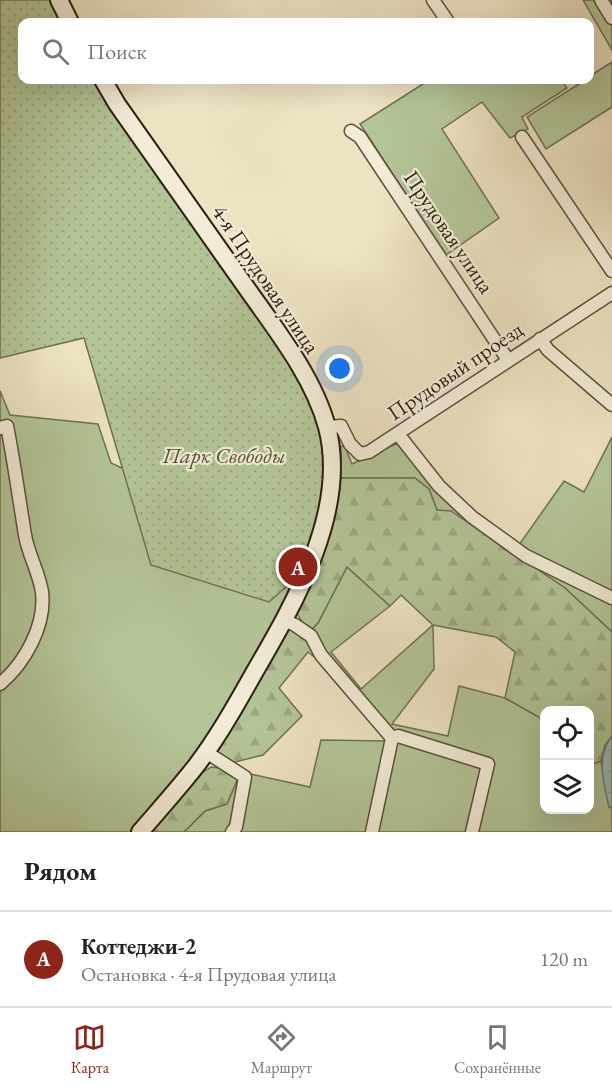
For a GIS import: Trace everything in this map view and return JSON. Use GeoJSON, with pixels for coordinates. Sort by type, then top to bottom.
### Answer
{"type":"FeatureCollection","features":[{"type":"Feature","properties":{"kind":"main road"},"geometry":{"type":"LineString","coordinates":[[59,0],[68,18]]}},
{"type":"Feature","properties":{"kind":"main road","name":"4-я Прудовая улица"},"geometry":{"type":"LineString","coordinates":[[105,84],[117,104],[285,343],[317,398],[327,427],[333,464],[330,496],[321,534],[284,620],[206,752],[140,832]]}},
{"type":"Feature","properties":{"kind":"street"},"geometry":{"type":"LineString","coordinates":[[433,0],[445,18]]}},
{"type":"Feature","properties":{"kind":"street"},"geometry":{"type":"LineString","coordinates":[[601,0],[612,18]]}},
{"type":"Feature","properties":{"kind":"street","name":"Прудовая улица"},"geometry":{"type":"LineString","coordinates":[[351,131],[360,137],[508,360]]}},
{"type":"Feature","properties":{"kind":"street"},"geometry":{"type":"LineString","coordinates":[[522,137],[612,271]]}},
{"type":"Feature","properties":{"kind":"street","name":"Прудовый проезд"},"geometry":{"type":"LineString","coordinates":[[327,427],[341,426],[350,444],[360,454],[369,452],[612,293]]}},
{"type":"Feature","properties":{"kind":"street"},"geometry":{"type":"LineString","coordinates":[[540,339],[548,350],[612,405]]}},
{"type":"Feature","properties":{"kind":"street"},"geometry":{"type":"LineString","coordinates":[[0,428],[7,426],[18,482],[25,538],[42,592],[40,616],[32,644],[9,676],[0,684]]}},
{"type":"Feature","properties":{"kind":"street"},"geometry":{"type":"LineString","coordinates":[[398,434],[439,486],[472,517],[526,555],[612,598]]}},
{"type":"Feature","properties":{"kind":"street"},"geometry":{"type":"LineString","coordinates":[[284,620],[311,636],[321,656],[392,738]]}},
{"type":"Feature","properties":{"kind":"street"},"geometry":{"type":"LineString","coordinates":[[392,738],[398,736],[488,764],[472,832]]}},
{"type":"Feature","properties":{"kind":"street"},"geometry":{"type":"LineString","coordinates":[[372,832],[392,738]]}},
{"type":"Feature","properties":{"kind":"street"},"geometry":{"type":"LineString","coordinates":[[206,752],[245,777],[236,827],[232,832]]}},
{"type":"Feature","properties":{"kind":"green space","name":"Парк Свободы"},"geometry":{"type":"Polygon","coordinates":[[[0,0],[54,0],[64,18],[18,18],[18,84],[101,84],[282,345],[309,396],[321,427],[328,462],[315,531],[299,575],[269,602],[151,565],[84,338],[0,358],[0,0]]]}},
{"type":"Feature","properties":{"kind":"green space"},"geometry":{"type":"Polygon","coordinates":[[[583,0],[612,0],[612,50],[594,18],[583,0]]]}},
{"type":"Feature","properties":{"kind":"green space"},"geometry":{"type":"Polygon","coordinates":[[[612,62],[612,107],[546,149],[527,117],[579,84],[594,84],[594,73],[612,62]]]}},
{"type":"Feature","properties":{"kind":"green space"},"geometry":{"type":"Polygon","coordinates":[[[423,84],[564,84],[567,88],[522,117],[528,129],[510,138],[482,102],[442,129],[499,218],[446,255],[360,124],[423,84]]]}},
{"type":"Feature","properties":{"kind":"green space"},"geometry":{"type":"Polygon","coordinates":[[[0,391],[10,415],[98,424],[111,463],[209,508],[299,575],[284,608],[199,752],[131,832],[0,832],[0,391]]]}},
{"type":"Feature","properties":{"kind":"green space"},"geometry":{"type":"Polygon","coordinates":[[[612,437],[612,632],[565,588],[451,512],[437,510],[429,489],[415,478],[341,478],[341,446],[345,447],[352,464],[396,444],[409,446],[442,484],[476,514],[519,545],[564,481],[584,492],[612,437]]]}},
{"type":"Feature","properties":{"kind":"green space"},"geometry":{"type":"Polygon","coordinates":[[[341,478],[415,478],[429,489],[437,510],[451,511],[565,588],[612,632],[612,736],[605,745],[601,761],[594,764],[594,706],[540,706],[540,718],[505,698],[515,652],[496,637],[433,625],[401,595],[390,606],[347,567],[318,623],[309,632],[297,614],[330,535],[341,478]]]}},
{"type":"Feature","properties":{"kind":"green space"},"geometry":{"type":"Polygon","coordinates":[[[347,567],[390,606],[331,652],[361,689],[433,625],[434,669],[392,724],[448,736],[459,686],[505,698],[540,718],[540,814],[594,814],[594,764],[601,761],[609,807],[612,808],[612,832],[184,832],[205,811],[227,804],[238,778],[246,773],[310,787],[321,740],[386,741],[386,737],[309,632],[318,623],[347,567]]]}},
{"type":"Feature","properties":{"kind":"green space"},"geometry":{"type":"Polygon","coordinates":[[[291,629],[309,641],[318,660],[308,652],[279,688],[302,716],[263,755],[231,763],[221,758],[217,749],[285,631],[291,629]]]}},
{"type":"Feature","properties":{"kind":"green space"},"geometry":{"type":"Polygon","coordinates":[[[211,767],[219,768],[238,778],[227,804],[205,811],[184,832],[151,832],[202,773],[211,767]]]}},
{"type":"Feature","properties":{"kind":"water"},"geometry":{"type":"Polygon","coordinates":[[[612,736],[612,808],[609,807],[602,762],[612,736]]]}},
{"type":"Feature","properties":{"kind":"place","name":"Коттеджи-2"},"geometry":{"type":"Point","coordinates":[298,567]}}]}
